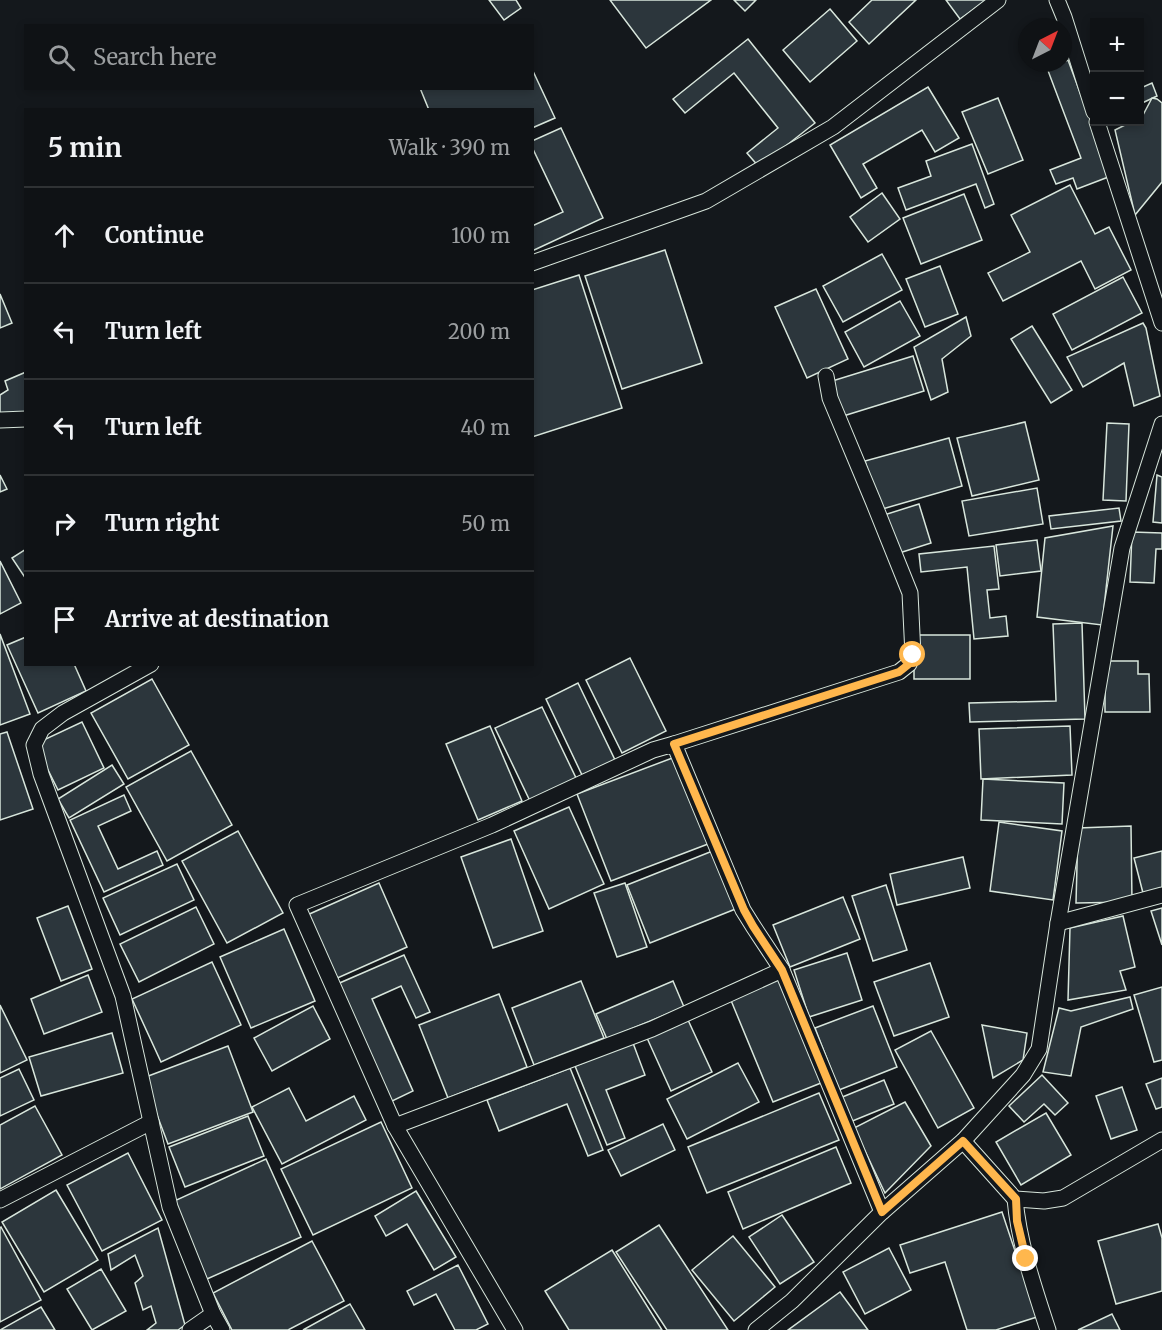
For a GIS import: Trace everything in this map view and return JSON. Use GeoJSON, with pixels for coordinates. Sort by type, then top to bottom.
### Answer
{"type":"FeatureCollection","features":[{"type":"Feature","properties":{"kind":"street"},"geometry":{"type":"LineString","coordinates":[[534,262],[706,201],[833,127],[998,0]]}},
{"type":"Feature","properties":{"kind":"street"},"geometry":{"type":"LineString","coordinates":[[1057,0],[1090,97]]}},
{"type":"Feature","properties":{"kind":"street"},"geometry":{"type":"LineString","coordinates":[[1098,126],[1162,324]]}},
{"type":"Feature","properties":{"kind":"street"},"geometry":{"type":"LineString","coordinates":[[515,1330],[394,1126],[297,905],[492,825],[653,750],[899,672],[909,664],[913,655],[910,593],[830,398],[826,376]]}},
{"type":"Feature","properties":{"kind":"street"},"geometry":{"type":"LineString","coordinates":[[0,420],[24,419]]}},
{"type":"Feature","properties":{"kind":"street"},"geometry":{"type":"LineString","coordinates":[[756,1330],[792,1302],[882,1212],[963,1141],[1023,1075],[1039,1049],[1058,923],[1122,548],[1162,424]]}},
{"type":"Feature","properties":{"kind":"street"},"geometry":{"type":"LineString","coordinates":[[147,666],[63,713],[42,729],[34,745],[41,774],[123,996],[170,1208],[213,1314],[222,1330]]}},
{"type":"Feature","properties":{"kind":"street"},"geometry":{"type":"LineString","coordinates":[[674,744],[744,910],[782,970],[882,1212]]}},
{"type":"Feature","properties":{"kind":"street"},"geometry":{"type":"LineString","coordinates":[[1058,923],[1162,895]]}},
{"type":"Feature","properties":{"kind":"street"},"geometry":{"type":"LineString","coordinates":[[394,1126],[652,1029],[782,970]]}},
{"type":"Feature","properties":{"kind":"street"},"geometry":{"type":"LineString","coordinates":[[0,1200],[151,1122]]}},
{"type":"Feature","properties":{"kind":"street"},"geometry":{"type":"LineString","coordinates":[[1016,1199],[1044,1201],[1063,1198],[1162,1140]]}},
{"type":"Feature","properties":{"kind":"street"},"geometry":{"type":"LineString","coordinates":[[963,1141],[1016,1199],[1017,1221],[1026,1259],[1048,1330]]}},
{"type":"Feature","properties":{"kind":"street"},"geometry":{"type":"LineString","coordinates":[[189,1330],[213,1314]]}},
{"type":"Feature","properties":{"kind":"building"},"geometry":{"type":"Polygon","coordinates":[[[489,0],[516,0],[521,8],[504,20],[489,0]]]}},
{"type":"Feature","properties":{"kind":"building"},"geometry":{"type":"Polygon","coordinates":[[[610,0],[711,0],[646,48],[610,0]]]}},
{"type":"Feature","properties":{"kind":"building"},"geometry":{"type":"Polygon","coordinates":[[[734,0],[756,0],[745,11],[734,0]]]}},
{"type":"Feature","properties":{"kind":"building"},"geometry":{"type":"Polygon","coordinates":[[[872,0],[916,0],[869,44],[849,22],[872,0]]]}},
{"type":"Feature","properties":{"kind":"building"},"geometry":{"type":"Polygon","coordinates":[[[946,0],[987,0],[960,19],[946,0]]]}},
{"type":"Feature","properties":{"kind":"building"},"geometry":{"type":"Polygon","coordinates":[[[830,9],[857,41],[810,82],[783,50],[830,9]]]}},
{"type":"Feature","properties":{"kind":"building"},"geometry":{"type":"Polygon","coordinates":[[[748,39],[815,123],[759,167],[747,153],[778,128],[734,73],[685,113],[673,99],[748,39]]]}},
{"type":"Feature","properties":{"kind":"building"},"geometry":{"type":"Polygon","coordinates":[[[1072,71],[1090,119],[1090,126],[1092,126],[1111,176],[1077,189],[1073,178],[1056,184],[1050,170],[1081,158],[1049,72],[1072,71]]]}},
{"type":"Feature","properties":{"kind":"building"},"geometry":{"type":"Polygon","coordinates":[[[534,73],[555,118],[534,127],[534,108],[428,108],[421,90],[534,90],[534,73]]]}},
{"type":"Feature","properties":{"kind":"building"},"geometry":{"type":"Polygon","coordinates":[[[1152,83],[1157,96],[1144,102],[1144,87],[1152,83]]]}},
{"type":"Feature","properties":{"kind":"building"},"geometry":{"type":"Polygon","coordinates":[[[928,87],[959,138],[935,152],[922,130],[863,164],[877,188],[861,198],[830,145],[928,87]]]}},
{"type":"Feature","properties":{"kind":"building"},"geometry":{"type":"Polygon","coordinates":[[[998,98],[1023,160],[988,174],[962,112],[998,98]]]}},
{"type":"Feature","properties":{"kind":"building"},"geometry":{"type":"Polygon","coordinates":[[[1152,98],[1162,103],[1162,182],[1135,215],[1115,130],[1123,126],[1144,126],[1144,113],[1152,98]]]}},
{"type":"Feature","properties":{"kind":"building"},"geometry":{"type":"Polygon","coordinates":[[[561,128],[603,218],[534,250],[534,225],[563,212],[534,151],[534,140],[561,128]]]}},
{"type":"Feature","properties":{"kind":"building"},"geometry":{"type":"Polygon","coordinates":[[[972,144],[994,204],[985,208],[976,184],[906,210],[898,188],[931,176],[926,161],[972,144]]]}},
{"type":"Feature","properties":{"kind":"building"},"geometry":{"type":"Polygon","coordinates":[[[1070,185],[1095,234],[1109,227],[1131,270],[1095,289],[1081,261],[1003,301],[988,273],[1030,252],[1011,215],[1070,185]]]}},
{"type":"Feature","properties":{"kind":"building"},"geometry":{"type":"Polygon","coordinates":[[[882,193],[900,219],[868,242],[850,217],[882,193]]]}},
{"type":"Feature","properties":{"kind":"building"},"geometry":{"type":"Polygon","coordinates":[[[964,194],[982,240],[921,264],[903,218],[964,194]]]}},
{"type":"Feature","properties":{"kind":"building"},"geometry":{"type":"Polygon","coordinates":[[[665,250],[702,363],[622,389],[585,276],[665,250]]]}},
{"type":"Feature","properties":{"kind":"building"},"geometry":{"type":"Polygon","coordinates":[[[882,254],[902,290],[843,322],[823,286],[882,254]]]}},
{"type":"Feature","properties":{"kind":"building"},"geometry":{"type":"Polygon","coordinates":[[[940,266],[958,314],[925,327],[906,279],[940,266]]]}},
{"type":"Feature","properties":{"kind":"building"},"geometry":{"type":"Polygon","coordinates":[[[579,275],[622,408],[534,436],[534,289],[579,275]]]}},
{"type":"Feature","properties":{"kind":"building"},"geometry":{"type":"Polygon","coordinates":[[[1123,277],[1142,313],[1072,350],[1053,314],[1123,277]]]}},
{"type":"Feature","properties":{"kind":"building"},"geometry":{"type":"Polygon","coordinates":[[[816,289],[848,359],[807,378],[775,307],[816,289]]]}},
{"type":"Feature","properties":{"kind":"building"},"geometry":{"type":"Polygon","coordinates":[[[0,294],[12,323],[0,328],[0,294]]]}},
{"type":"Feature","properties":{"kind":"building"},"geometry":{"type":"Polygon","coordinates":[[[900,301],[920,336],[864,367],[845,332],[900,301]]]}},
{"type":"Feature","properties":{"kind":"building"},"geometry":{"type":"Polygon","coordinates":[[[966,317],[971,336],[942,359],[948,392],[931,400],[914,347],[966,317]]]}},
{"type":"Feature","properties":{"kind":"building"},"geometry":{"type":"Polygon","coordinates":[[[1143,323],[1160,396],[1134,406],[1124,363],[1083,387],[1067,357],[1143,323]]]}},
{"type":"Feature","properties":{"kind":"building"},"geometry":{"type":"Polygon","coordinates":[[[1032,326],[1072,390],[1051,403],[1011,339],[1032,326]]]}},
{"type":"Feature","properties":{"kind":"building"},"geometry":{"type":"Polygon","coordinates":[[[913,356],[924,391],[840,417],[829,382],[913,356]]]}},
{"type":"Feature","properties":{"kind":"building"},"geometry":{"type":"Polygon","coordinates":[[[24,373],[24,416],[0,415],[0,395],[8,390],[5,381],[24,373]]]}},
{"type":"Feature","properties":{"kind":"building"},"geometry":{"type":"Polygon","coordinates":[[[1025,422],[1039,480],[972,496],[957,438],[1025,422]]]}},
{"type":"Feature","properties":{"kind":"building"},"geometry":{"type":"Polygon","coordinates":[[[1107,423],[1129,424],[1126,501],[1103,500],[1107,423]]]}},
{"type":"Feature","properties":{"kind":"building"},"geometry":{"type":"Polygon","coordinates":[[[949,438],[962,486],[879,510],[865,461],[949,438]]]}},
{"type":"Feature","properties":{"kind":"building"},"geometry":{"type":"Polygon","coordinates":[[[0,475],[7,489],[0,492],[0,475]]]}},
{"type":"Feature","properties":{"kind":"building"},"geometry":{"type":"Polygon","coordinates":[[[1157,475],[1162,477],[1162,523],[1153,522],[1157,475]]]}},
{"type":"Feature","properties":{"kind":"building"},"geometry":{"type":"Polygon","coordinates":[[[1037,488],[1043,524],[969,536],[962,501],[1037,488]]]}},
{"type":"Feature","properties":{"kind":"building"},"geometry":{"type":"Polygon","coordinates":[[[919,504],[931,543],[896,554],[884,515],[919,504]]]}},
{"type":"Feature","properties":{"kind":"building"},"geometry":{"type":"Polygon","coordinates":[[[1119,508],[1121,521],[1051,529],[1049,516],[1119,508]]]}},
{"type":"Feature","properties":{"kind":"building"},"geometry":{"type":"Polygon","coordinates":[[[1113,526],[1102,625],[1037,617],[1045,538],[1113,526]]]}},
{"type":"Feature","properties":{"kind":"building"},"geometry":{"type":"Polygon","coordinates":[[[1132,532],[1162,533],[1162,549],[1156,549],[1154,583],[1130,582],[1132,532]]]}},
{"type":"Feature","properties":{"kind":"building"},"geometry":{"type":"Polygon","coordinates":[[[1037,540],[1041,571],[1000,576],[996,545],[1037,540]]]}},
{"type":"Feature","properties":{"kind":"building"},"geometry":{"type":"Polygon","coordinates":[[[994,546],[999,589],[987,590],[990,618],[1006,616],[1008,636],[974,639],[967,567],[921,572],[919,554],[994,546]]]}},
{"type":"Feature","properties":{"kind":"building"},"geometry":{"type":"Polygon","coordinates":[[[24,550],[24,576],[12,558],[24,550]]]}},
{"type":"Feature","properties":{"kind":"building"},"geometry":{"type":"Polygon","coordinates":[[[0,561],[21,603],[0,614],[0,561]]]}},
{"type":"Feature","properties":{"kind":"building"},"geometry":{"type":"Polygon","coordinates":[[[1082,623],[1085,719],[970,722],[969,703],[1056,701],[1053,624],[1082,623]]]}},
{"type":"Feature","properties":{"kind":"building"},"geometry":{"type":"Polygon","coordinates":[[[0,634],[30,714],[0,725],[0,634]]]}},
{"type":"Feature","properties":{"kind":"building"},"geometry":{"type":"Polygon","coordinates":[[[914,635],[970,635],[970,679],[914,679],[914,635]]]}},
{"type":"Feature","properties":{"kind":"building"},"geometry":{"type":"Polygon","coordinates":[[[24,638],[24,666],[75,666],[86,691],[38,713],[7,645],[24,638]]]}},
{"type":"Feature","properties":{"kind":"building"},"geometry":{"type":"Polygon","coordinates":[[[630,658],[666,731],[622,753],[586,680],[630,658]]]}},
{"type":"Feature","properties":{"kind":"building"},"geometry":{"type":"Polygon","coordinates":[[[1105,661],[1138,661],[1138,674],[1149,674],[1150,712],[1105,712],[1105,661]]]}},
{"type":"Feature","properties":{"kind":"building"},"geometry":{"type":"Polygon","coordinates":[[[152,679],[189,745],[128,779],[91,713],[152,679]]]}},
{"type":"Feature","properties":{"kind":"building"},"geometry":{"type":"Polygon","coordinates":[[[578,683],[615,760],[582,775],[546,699],[578,683]]]}},
{"type":"Feature","properties":{"kind":"building"},"geometry":{"type":"Polygon","coordinates":[[[542,707],[577,780],[530,801],[495,728],[542,707]]]}},
{"type":"Feature","properties":{"kind":"building"},"geometry":{"type":"Polygon","coordinates":[[[82,722],[104,768],[58,790],[35,744],[82,722]]]}},
{"type":"Feature","properties":{"kind":"building"},"geometry":{"type":"Polygon","coordinates":[[[490,726],[522,801],[478,820],[446,744],[490,726]]]}},
{"type":"Feature","properties":{"kind":"building"},"geometry":{"type":"Polygon","coordinates":[[[1070,726],[1072,775],[981,779],[979,729],[1070,726]]]}},
{"type":"Feature","properties":{"kind":"building"},"geometry":{"type":"Polygon","coordinates":[[[7,732],[33,809],[0,820],[0,734],[7,732]]]}},
{"type":"Feature","properties":{"kind":"building"},"geometry":{"type":"Polygon","coordinates":[[[191,751],[232,825],[167,861],[126,787],[191,751]]]}},
{"type":"Feature","properties":{"kind":"building"},"geometry":{"type":"Polygon","coordinates":[[[675,757],[708,844],[611,881],[577,794],[675,757]]]}},
{"type":"Feature","properties":{"kind":"building"},"geometry":{"type":"Polygon","coordinates":[[[112,765],[124,784],[69,818],[58,799],[112,765]]]}},
{"type":"Feature","properties":{"kind":"building"},"geometry":{"type":"Polygon","coordinates":[[[983,779],[1064,783],[1062,824],[981,820],[983,779]]]}},
{"type":"Feature","properties":{"kind":"building"},"geometry":{"type":"Polygon","coordinates":[[[124,795],[131,811],[98,826],[118,869],[157,851],[163,865],[104,892],[70,820],[124,795]]]}},
{"type":"Feature","properties":{"kind":"building"},"geometry":{"type":"Polygon","coordinates":[[[569,807],[604,884],[549,909],[514,831],[569,807]]]}},
{"type":"Feature","properties":{"kind":"building"},"geometry":{"type":"Polygon","coordinates":[[[999,822],[1062,831],[1053,900],[990,891],[999,822]]]}},
{"type":"Feature","properties":{"kind":"building"},"geometry":{"type":"Polygon","coordinates":[[[1131,826],[1132,902],[1076,903],[1078,828],[1131,826]]]}},
{"type":"Feature","properties":{"kind":"building"},"geometry":{"type":"Polygon","coordinates":[[[238,831],[283,913],[227,943],[182,861],[238,831]]]}},
{"type":"Feature","properties":{"kind":"building"},"geometry":{"type":"Polygon","coordinates":[[[511,839],[543,931],[493,948],[461,857],[511,839]]]}},
{"type":"Feature","properties":{"kind":"building"},"geometry":{"type":"Polygon","coordinates":[[[715,850],[738,908],[650,943],[627,885],[715,850]]]}},
{"type":"Feature","properties":{"kind":"building"},"geometry":{"type":"Polygon","coordinates":[[[1162,851],[1162,888],[1143,893],[1134,858],[1162,851]]]}},
{"type":"Feature","properties":{"kind":"building"},"geometry":{"type":"Polygon","coordinates":[[[963,857],[970,888],[897,905],[890,874],[963,857]]]}},
{"type":"Feature","properties":{"kind":"building"},"geometry":{"type":"Polygon","coordinates":[[[177,864],[194,900],[120,935],[103,898],[177,864]]]}},
{"type":"Feature","properties":{"kind":"building"},"geometry":{"type":"Polygon","coordinates":[[[379,883],[407,947],[333,980],[305,916],[379,883]]]}},
{"type":"Feature","properties":{"kind":"building"},"geometry":{"type":"Polygon","coordinates":[[[625,883],[647,947],[617,957],[594,893],[625,883]]]}},
{"type":"Feature","properties":{"kind":"building"},"geometry":{"type":"Polygon","coordinates":[[[886,885],[907,950],[873,961],[852,896],[886,885]]]}},
{"type":"Feature","properties":{"kind":"building"},"geometry":{"type":"Polygon","coordinates":[[[843,897],[860,939],[790,967],[773,925],[843,897]]]}},
{"type":"Feature","properties":{"kind":"building"},"geometry":{"type":"Polygon","coordinates":[[[68,906],[92,969],[61,981],[37,918],[68,906]]]}},
{"type":"Feature","properties":{"kind":"building"},"geometry":{"type":"Polygon","coordinates":[[[196,907],[214,944],[139,982],[120,944],[196,907]]]}},
{"type":"Feature","properties":{"kind":"building"},"geometry":{"type":"Polygon","coordinates":[[[1162,908],[1162,945],[1151,911],[1162,908]]]}},
{"type":"Feature","properties":{"kind":"building"},"geometry":{"type":"Polygon","coordinates":[[[1123,916],[1135,967],[1120,971],[1126,990],[1068,1000],[1070,928],[1123,916]]]}},
{"type":"Feature","properties":{"kind":"building"},"geometry":{"type":"Polygon","coordinates":[[[284,929],[315,1001],[251,1028],[220,957],[284,929]]]}},
{"type":"Feature","properties":{"kind":"building"},"geometry":{"type":"Polygon","coordinates":[[[847,953],[862,1000],[809,1017],[794,970],[847,953]]]}},
{"type":"Feature","properties":{"kind":"building"},"geometry":{"type":"Polygon","coordinates":[[[404,955],[430,1012],[416,1018],[401,986],[372,999],[413,1091],[388,1103],[335,985],[404,955]]]}},
{"type":"Feature","properties":{"kind":"building"},"geometry":{"type":"Polygon","coordinates":[[[212,962],[241,1025],[161,1062],[132,999],[212,962]]]}},
{"type":"Feature","properties":{"kind":"building"},"geometry":{"type":"Polygon","coordinates":[[[930,963],[949,1017],[894,1036],[874,982],[930,963]]]}},
{"type":"Feature","properties":{"kind":"building"},"geometry":{"type":"Polygon","coordinates":[[[88,975],[102,1012],[44,1034],[31,999],[88,975]]]}},
{"type":"Feature","properties":{"kind":"building"},"geometry":{"type":"Polygon","coordinates":[[[779,978],[821,1083],[773,1102],[730,998],[779,978]]]}},
{"type":"Feature","properties":{"kind":"building"},"geometry":{"type":"Polygon","coordinates":[[[581,981],[604,1038],[534,1065],[512,1008],[581,981]]]}},
{"type":"Feature","properties":{"kind":"building"},"geometry":{"type":"Polygon","coordinates":[[[673,981],[684,1007],[607,1039],[596,1014],[673,981]]]}},
{"type":"Feature","properties":{"kind":"building"},"geometry":{"type":"Polygon","coordinates":[[[1162,987],[1162,1060],[1154,1062],[1134,995],[1162,987]]]}},
{"type":"Feature","properties":{"kind":"building"},"geometry":{"type":"Polygon","coordinates":[[[499,994],[527,1067],[448,1098],[419,1025],[499,994]]]}},
{"type":"Feature","properties":{"kind":"building"},"geometry":{"type":"Polygon","coordinates":[[[1130,997],[1133,1009],[1081,1027],[1071,1076],[1043,1072],[1059,1008],[1071,1011],[1130,997]]]}},
{"type":"Feature","properties":{"kind":"building"},"geometry":{"type":"Polygon","coordinates":[[[0,1005],[27,1060],[0,1073],[0,1005]]]}},
{"type":"Feature","properties":{"kind":"building"},"geometry":{"type":"Polygon","coordinates":[[[313,1006],[330,1039],[272,1071],[254,1038],[313,1006]]]}},
{"type":"Feature","properties":{"kind":"building"},"geometry":{"type":"Polygon","coordinates":[[[873,1006],[897,1067],[839,1090],[815,1028],[873,1006]]]}},
{"type":"Feature","properties":{"kind":"building"},"geometry":{"type":"Polygon","coordinates":[[[688,1020],[712,1072],[671,1091],[647,1038],[688,1020]]]}},
{"type":"Feature","properties":{"kind":"building"},"geometry":{"type":"Polygon","coordinates":[[[982,1025],[1027,1033],[1023,1060],[993,1078],[982,1025]]]}},
{"type":"Feature","properties":{"kind":"building"},"geometry":{"type":"Polygon","coordinates":[[[931,1031],[974,1108],[938,1128],[895,1050],[931,1031]]]}},
{"type":"Feature","properties":{"kind":"building"},"geometry":{"type":"Polygon","coordinates":[[[112,1033],[123,1073],[41,1096],[29,1057],[112,1033]]]}},
{"type":"Feature","properties":{"kind":"building"},"geometry":{"type":"Polygon","coordinates":[[[633,1043],[645,1075],[606,1090],[625,1138],[607,1145],[575,1066],[633,1043]]]}},
{"type":"Feature","properties":{"kind":"building"},"geometry":{"type":"Polygon","coordinates":[[[228,1046],[253,1112],[168,1144],[143,1078],[228,1046]]]}},
{"type":"Feature","properties":{"kind":"building"},"geometry":{"type":"Polygon","coordinates":[[[738,1063],[759,1102],[687,1139],[667,1099],[738,1063]]]}},
{"type":"Feature","properties":{"kind":"building"},"geometry":{"type":"Polygon","coordinates":[[[570,1068],[603,1150],[588,1156],[567,1104],[499,1131],[487,1100],[570,1068]]]}},
{"type":"Feature","properties":{"kind":"building"},"geometry":{"type":"Polygon","coordinates":[[[19,1069],[34,1100],[0,1116],[0,1078],[19,1069]]]}},
{"type":"Feature","properties":{"kind":"building"},"geometry":{"type":"Polygon","coordinates":[[[1042,1075],[1068,1103],[1055,1115],[1044,1104],[1024,1122],[1009,1106],[1042,1075]]]}},
{"type":"Feature","properties":{"kind":"building"},"geometry":{"type":"Polygon","coordinates":[[[1162,1078],[1162,1107],[1156,1109],[1146,1084],[1162,1078]]]}},
{"type":"Feature","properties":{"kind":"building"},"geometry":{"type":"Polygon","coordinates":[[[884,1080],[894,1104],[850,1122],[840,1098],[884,1080]]]}},
{"type":"Feature","properties":{"kind":"building"},"geometry":{"type":"Polygon","coordinates":[[[1122,1087],[1137,1130],[1111,1139],[1096,1096],[1122,1087]]]}},
{"type":"Feature","properties":{"kind":"building"},"geometry":{"type":"Polygon","coordinates":[[[289,1088],[306,1121],[354,1096],[366,1120],[282,1164],[252,1107],[289,1088]]]}},
{"type":"Feature","properties":{"kind":"building"},"geometry":{"type":"Polygon","coordinates":[[[819,1093],[839,1140],[707,1193],[688,1147],[819,1093]]]}},
{"type":"Feature","properties":{"kind":"building"},"geometry":{"type":"Polygon","coordinates":[[[905,1102],[931,1146],[885,1193],[854,1128],[905,1102]]]}},
{"type":"Feature","properties":{"kind":"building"},"geometry":{"type":"Polygon","coordinates":[[[35,1106],[62,1155],[0,1189],[0,1125],[35,1106]]]}},
{"type":"Feature","properties":{"kind":"building"},"geometry":{"type":"Polygon","coordinates":[[[1046,1113],[1071,1155],[1021,1185],[996,1142],[1046,1113]]]}},
{"type":"Feature","properties":{"kind":"building"},"geometry":{"type":"Polygon","coordinates":[[[248,1116],[264,1156],[185,1187],[169,1147],[248,1116]]]}},
{"type":"Feature","properties":{"kind":"building"},"geometry":{"type":"Polygon","coordinates":[[[381,1122],[412,1188],[313,1235],[281,1169],[381,1122]]]}},
{"type":"Feature","properties":{"kind":"building"},"geometry":{"type":"Polygon","coordinates":[[[663,1124],[675,1150],[621,1176],[608,1150],[663,1124]]]}},
{"type":"Feature","properties":{"kind":"building"},"geometry":{"type":"Polygon","coordinates":[[[836,1147],[851,1183],[743,1229],[728,1192],[836,1147]]]}},
{"type":"Feature","properties":{"kind":"building"},"geometry":{"type":"Polygon","coordinates":[[[128,1153],[162,1220],[102,1251],[67,1185],[128,1153]]]}},
{"type":"Feature","properties":{"kind":"building"},"geometry":{"type":"Polygon","coordinates":[[[266,1159],[301,1237],[207,1279],[172,1202],[266,1159]]]}},
{"type":"Feature","properties":{"kind":"building"},"geometry":{"type":"Polygon","coordinates":[[[56,1190],[98,1260],[44,1292],[2,1222],[56,1190]]]}},
{"type":"Feature","properties":{"kind":"building"},"geometry":{"type":"Polygon","coordinates":[[[416,1191],[456,1257],[434,1270],[407,1224],[386,1236],[375,1216],[416,1191]]]}},
{"type":"Feature","properties":{"kind":"building"},"geometry":{"type":"Polygon","coordinates":[[[1002,1212],[1037,1317],[996,1330],[967,1330],[945,1262],[910,1273],[900,1245],[1002,1212]]]}},
{"type":"Feature","properties":{"kind":"building"},"geometry":{"type":"Polygon","coordinates":[[[782,1215],[814,1262],[780,1284],[749,1237],[782,1215]]]}},
{"type":"Feature","properties":{"kind":"building"},"geometry":{"type":"Polygon","coordinates":[[[1158,1224],[1162,1238],[1162,1291],[1116,1304],[1098,1241],[1158,1224]]]}},
{"type":"Feature","properties":{"kind":"building"},"geometry":{"type":"Polygon","coordinates":[[[659,1225],[728,1330],[667,1330],[616,1252],[659,1225]]]}},
{"type":"Feature","properties":{"kind":"building"},"geometry":{"type":"Polygon","coordinates":[[[0,1228],[41,1300],[0,1322],[0,1228]]]}},
{"type":"Feature","properties":{"kind":"building"},"geometry":{"type":"Polygon","coordinates":[[[158,1228],[185,1325],[178,1330],[147,1330],[156,1323],[151,1306],[143,1310],[135,1283],[143,1276],[135,1255],[111,1270],[108,1254],[158,1228]]]}},
{"type":"Feature","properties":{"kind":"building"},"geometry":{"type":"Polygon","coordinates":[[[733,1236],[775,1287],[734,1321],[692,1270],[733,1236]]]}},
{"type":"Feature","properties":{"kind":"building"},"geometry":{"type":"Polygon","coordinates":[[[312,1241],[344,1301],[288,1330],[232,1330],[213,1293],[312,1241]]]}},
{"type":"Feature","properties":{"kind":"building"},"geometry":{"type":"Polygon","coordinates":[[[889,1248],[911,1290],[865,1314],[843,1272],[889,1248]]]}},
{"type":"Feature","properties":{"kind":"building"},"geometry":{"type":"Polygon","coordinates":[[[612,1250],[662,1330],[569,1330],[545,1291],[612,1250]]]}},
{"type":"Feature","properties":{"kind":"building"},"geometry":{"type":"Polygon","coordinates":[[[458,1265],[488,1324],[476,1330],[455,1330],[436,1294],[414,1305],[407,1291],[458,1265]]]}},
{"type":"Feature","properties":{"kind":"building"},"geometry":{"type":"Polygon","coordinates":[[[101,1269],[126,1311],[92,1330],[67,1289],[101,1269]]]}},
{"type":"Feature","properties":{"kind":"building"},"geometry":{"type":"Polygon","coordinates":[[[840,1292],[868,1330],[788,1330],[840,1292]]]}},
{"type":"Feature","properties":{"kind":"building"},"geometry":{"type":"Polygon","coordinates":[[[350,1304],[365,1330],[303,1330],[350,1304]]]}},
{"type":"Feature","properties":{"kind":"building"},"geometry":{"type":"Polygon","coordinates":[[[41,1307],[55,1330],[0,1330],[41,1307]]]}},
{"type":"Feature","properties":{"kind":"building"},"geometry":{"type":"Polygon","coordinates":[[[1112,1314],[1120,1330],[1078,1330],[1112,1314]]]}},
{"type":"Feature","properties":{"kind":"route"},"geometry":{"type":"LineString","coordinates":[[913,655],[909,664],[899,672],[674,744],[744,910],[782,970],[882,1212],[963,1141],[1016,1199],[1017,1221],[1026,1259]]}}]}
